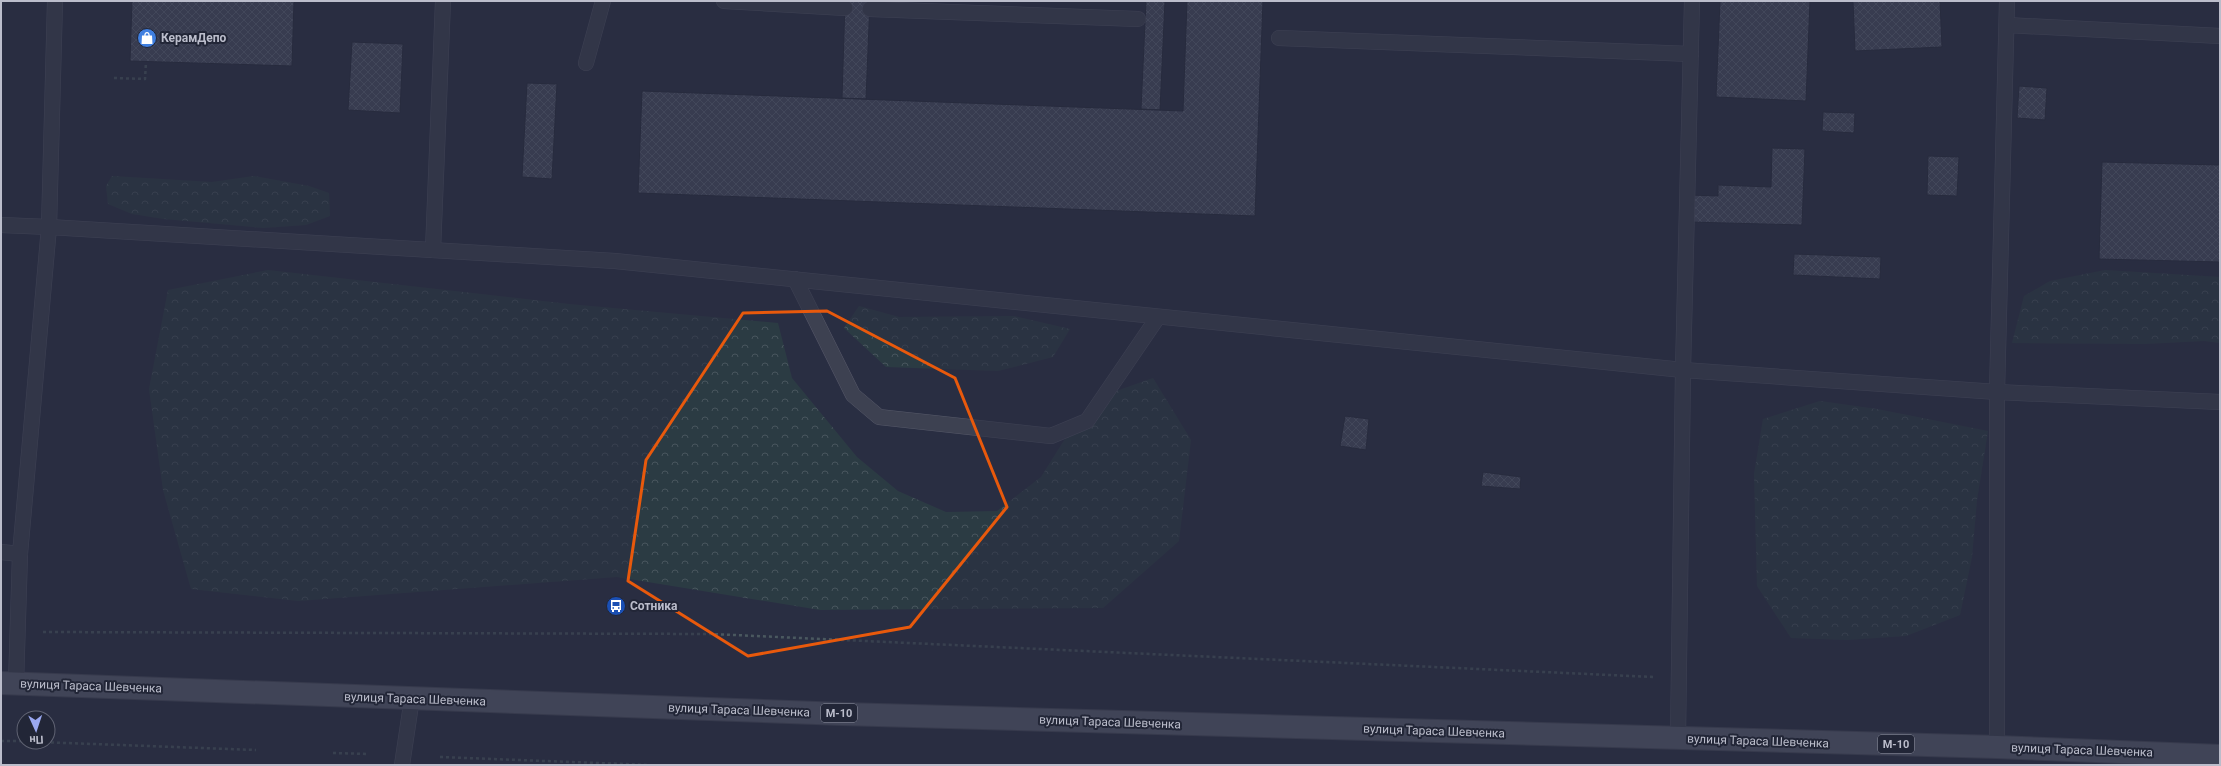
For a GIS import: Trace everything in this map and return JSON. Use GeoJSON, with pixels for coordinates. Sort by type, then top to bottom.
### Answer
{"type":"FeatureCollection","features":[{"type":"Feature","properties":{"kind":"main road","name":"вулиця Тараса Шевченка"},"geometry":{"type":"LineString","coordinates":[[8,683],[851,714],[1997,747],[2220,756]]}},
{"type":"Feature","properties":{"kind":"lane"},"geometry":{"type":"LineString","coordinates":[[8,683],[16,632],[20,554],[49,226],[56,1]]}},
{"type":"Feature","properties":{"kind":"lane"},"geometry":{"type":"LineString","coordinates":[[433,250],[443,1]]}},
{"type":"Feature","properties":{"kind":"lane"},"geometry":{"type":"LineString","coordinates":[[586,63],[603,1]]}},
{"type":"Feature","properties":{"kind":"lane"},"geometry":{"type":"LineString","coordinates":[[724,1],[845,8]]}},
{"type":"Feature","properties":{"kind":"lane"},"geometry":{"type":"LineString","coordinates":[[1678,738],[1683,370],[1692,1]]}},
{"type":"Feature","properties":{"kind":"lane"},"geometry":{"type":"LineString","coordinates":[[1997,747],[1997,392],[2006,25],[2008,1]]}},
{"type":"Feature","properties":{"kind":"lane"},"geometry":{"type":"LineString","coordinates":[[870,9],[1138,19]]}},
{"type":"Feature","properties":{"kind":"lane"},"geometry":{"type":"LineString","coordinates":[[2006,25],[2220,36]]}},
{"type":"Feature","properties":{"kind":"lane"},"geometry":{"type":"LineString","coordinates":[[1279,38],[1691,54]]}},
{"type":"Feature","properties":{"kind":"lane"},"geometry":{"type":"LineString","coordinates":[[1,225],[49,226],[615,261],[1683,370],[1997,392],[2220,402]]}},
{"type":"Feature","properties":{"kind":"lane"},"geometry":{"type":"LineString","coordinates":[[794,279],[854,395],[879,417],[1051,436],[1087,421],[1158,317]]}},
{"type":"Feature","properties":{"kind":"lane"},"geometry":{"type":"LineString","coordinates":[[1,552],[20,554]]}},
{"type":"Feature","properties":{"kind":"lane"},"geometry":{"type":"LineString","coordinates":[[402,765],[412,698]]}},
{"type":"Feature","properties":{"kind":"path"},"geometry":{"type":"LineString","coordinates":[[114,78],[145,79],[146,62]]}},
{"type":"Feature","properties":{"kind":"path"},"geometry":{"type":"LineString","coordinates":[[16,632],[712,634],[1678,678]]}},
{"type":"Feature","properties":{"kind":"path"},"geometry":{"type":"LineString","coordinates":[[1,741],[16,741]]}},
{"type":"Feature","properties":{"kind":"path"},"geometry":{"type":"LineString","coordinates":[[56,743],[256,750]]}},
{"type":"Feature","properties":{"kind":"path"},"geometry":{"type":"LineString","coordinates":[[333,753],[369,754]]}},
{"type":"Feature","properties":{"kind":"path"},"geometry":{"type":"LineString","coordinates":[[440,757],[650,765]]}},
{"type":"Feature","properties":{"kind":"highlighted area"},"geometry":{"type":"Polygon","coordinates":[[[827,311],[955,378],[1007,507],[910,627],[748,656],[628,581],[646,460],[743,313],[827,311]]]}},
{"type":"Feature","properties":{"kind":"green space"},"geometry":{"type":"Polygon","coordinates":[[[112,176],[212,182],[254,176],[309,186],[329,193],[330,216],[306,225],[263,228],[164,219],[132,214],[108,204],[106,186],[112,176]]]}},
{"type":"Feature","properties":{"kind":"green space"},"geometry":{"type":"Polygon","coordinates":[[[268,270],[569,304],[778,323],[792,378],[857,457],[898,491],[946,512],[997,511],[1041,477],[1068,434],[1105,395],[1153,378],[1191,440],[1179,541],[1103,608],[820,610],[617,577],[298,601],[191,589],[163,490],[149,389],[168,290],[268,270]]]}},
{"type":"Feature","properties":{"kind":"green space"},"geometry":{"type":"Polygon","coordinates":[[[2105,270],[2220,277],[2220,343],[2204,341],[2145,344],[2012,343],[2024,296],[2050,281],[2105,270]]]}},
{"type":"Feature","properties":{"kind":"green space"},"geometry":{"type":"Polygon","coordinates":[[[859,306],[899,317],[1014,316],[1070,329],[1053,357],[998,371],[886,367],[844,328],[859,306]]]}},
{"type":"Feature","properties":{"kind":"green space"},"geometry":{"type":"Polygon","coordinates":[[[1820,401],[1877,409],[1988,431],[1977,500],[1972,557],[1960,615],[1906,636],[1847,640],[1791,638],[1757,586],[1754,474],[1763,419],[1820,401]]]}},
{"type":"Feature","properties":{"kind":"building"},"geometry":{"type":"Polygon","coordinates":[[[132,1],[294,1],[292,66],[130,61],[132,1]]]}},
{"type":"Feature","properties":{"kind":"building"},"geometry":{"type":"Polygon","coordinates":[[[845,1],[870,1],[866,99],[842,98],[845,1]]]}},
{"type":"Feature","properties":{"kind":"building"},"geometry":{"type":"Polygon","coordinates":[[[1146,1],[1165,1],[1160,110],[1141,109],[1146,1]]]}},
{"type":"Feature","properties":{"kind":"building"},"geometry":{"type":"Polygon","coordinates":[[[1187,1],[1263,1],[1255,216],[638,193],[642,91],[1183,111],[1187,1]]]}},
{"type":"Feature","properties":{"kind":"building"},"geometry":{"type":"Polygon","coordinates":[[[1720,1],[1810,1],[1806,101],[1716,97],[1720,1]]]}},
{"type":"Feature","properties":{"kind":"building"},"geometry":{"type":"Polygon","coordinates":[[[1853,1],[1940,1],[1942,47],[1855,51],[1853,1]]]}},
{"type":"Feature","properties":{"kind":"building"},"geometry":{"type":"Polygon","coordinates":[[[352,42],[403,44],[400,113],[348,110],[352,42]]]}},
{"type":"Feature","properties":{"kind":"building"},"geometry":{"type":"Polygon","coordinates":[[[527,83],[557,84],[552,179],[522,177],[527,83]]]}},
{"type":"Feature","properties":{"kind":"building"},"geometry":{"type":"Polygon","coordinates":[[[2019,86],[2047,88],[2045,120],[2017,118],[2019,86]]]}},
{"type":"Feature","properties":{"kind":"building"},"geometry":{"type":"Polygon","coordinates":[[[1823,112],[1855,113],[1854,133],[1822,131],[1823,112]]]}},
{"type":"Feature","properties":{"kind":"building"},"geometry":{"type":"Polygon","coordinates":[[[1772,148],[1805,149],[1802,225],[1689,222],[1690,195],[1718,196],[1718,185],[1771,187],[1772,148]]]}},
{"type":"Feature","properties":{"kind":"building"},"geometry":{"type":"Polygon","coordinates":[[[1928,156],[1959,157],[1957,196],[1927,195],[1928,156]]]}},
{"type":"Feature","properties":{"kind":"building"},"geometry":{"type":"Polygon","coordinates":[[[2102,162],[2220,165],[2220,262],[2099,259],[2102,162]]]}},
{"type":"Feature","properties":{"kind":"building"},"geometry":{"type":"Polygon","coordinates":[[[1794,254],[1881,257],[1880,279],[1793,275],[1794,254]]]}},
{"type":"Feature","properties":{"kind":"building"},"geometry":{"type":"Polygon","coordinates":[[[1345,416],[1369,419],[1366,450],[1340,446],[1345,416]]]}},
{"type":"Feature","properties":{"kind":"building"},"geometry":{"type":"Polygon","coordinates":[[[1483,472],[1521,477],[1520,489],[1481,486],[1483,472]]]}},
{"type":"Feature","properties":{"kind":"place","name":"КерамДепо"},"geometry":{"type":"Point","coordinates":[147,38]}},
{"type":"Feature","properties":{"kind":"place","name":"Сотника"},"geometry":{"type":"Point","coordinates":[616,606]}}]}
